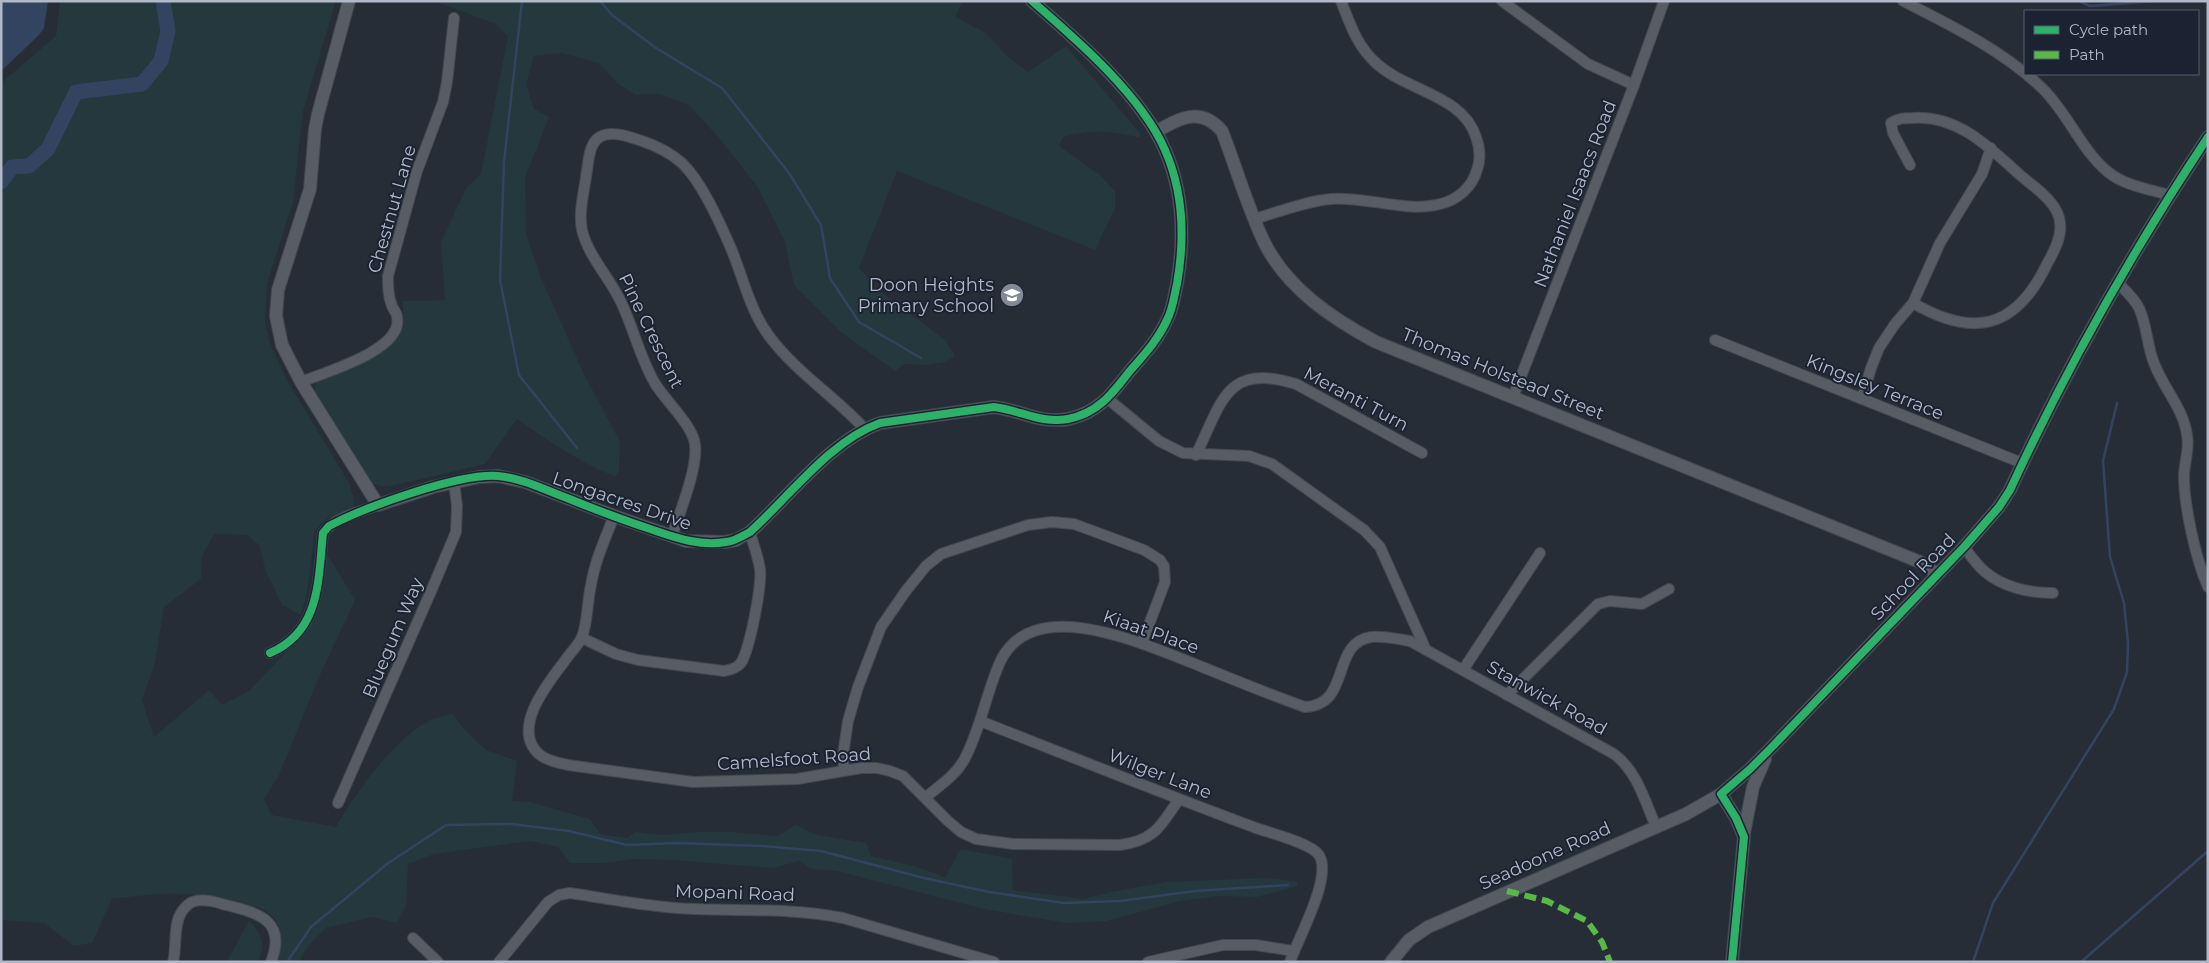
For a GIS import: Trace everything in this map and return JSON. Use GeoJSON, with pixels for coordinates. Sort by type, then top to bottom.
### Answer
{"type":"FeatureCollection","features":[{"type":"Feature","properties":{"kind":"street"},"geometry":{"type":"LineString","coordinates":[[349,1],[315,129],[310,189],[276,300],[276,316],[282,345],[301,382],[378,505]]}},
{"type":"Feature","properties":{"kind":"street","name":"Longacres Drive"},"geometry":{"type":"LineString","coordinates":[[270,653],[284,647],[297,636],[308,620],[314,602],[323,533],[328,526],[378,505],[454,482],[479,477],[498,476],[525,482],[686,541],[725,542],[736,540],[750,532],[825,460],[864,428],[895,420],[994,407],[1009,409],[1036,418],[1070,419],[1090,411],[1108,399],[1152,345],[1167,321],[1172,308],[1183,244],[1180,199],[1165,151],[1156,132],[1121,86],[1032,1]]}},
{"type":"Feature","properties":{"kind":"street"},"geometry":{"type":"LineString","coordinates":[[1254,220],[1332,199],[1422,206],[1439,205],[1454,200],[1475,179],[1480,162],[1480,146],[1466,115],[1390,74],[1377,64],[1357,41],[1341,1]]}},
{"type":"Feature","properties":{"kind":"street"},"geometry":{"type":"LineString","coordinates":[[1502,1],[1588,64],[1634,85]]}},
{"type":"Feature","properties":{"kind":"street","name":"Nathaniel Isaacs Road"},"geometry":{"type":"LineString","coordinates":[[1513,397],[1634,85],[1664,1]]}},
{"type":"Feature","properties":{"kind":"street"},"geometry":{"type":"LineString","coordinates":[[1903,1],[1962,32],[2024,73]]}},
{"type":"Feature","properties":{"kind":"street","name":"Chestnut Lane"},"geometry":{"type":"LineString","coordinates":[[301,382],[379,349],[392,338],[396,328],[397,316],[388,291],[388,276],[417,170],[443,102],[448,82],[454,18]]}},
{"type":"Feature","properties":{"kind":"street"},"geometry":{"type":"LineString","coordinates":[[2027,75],[2044,89],[2076,131],[2092,156],[2108,172],[2124,182],[2169,196]]}},
{"type":"Feature","properties":{"kind":"street","name":"Thomas Holstead Street"},"geometry":{"type":"LineString","coordinates":[[1156,132],[1183,118],[1192,116],[1203,116],[1214,121],[1222,131],[1254,220],[1277,264],[1308,298],[1329,314],[1376,342],[1920,562],[1936,573]]}},
{"type":"Feature","properties":{"kind":"street"},"geometry":{"type":"LineString","coordinates":[[1910,165],[1891,128],[1892,123],[1895,120],[1920,118],[1950,123],[1974,135],[1991,148],[2054,207],[2060,223],[2056,247],[2028,297],[2011,313],[1999,320],[1981,323],[1958,322],[1942,317],[1913,303]]}},
{"type":"Feature","properties":{"kind":"street","name":"Pine Crescent"},"geometry":{"type":"LineString","coordinates":[[672,536],[693,468],[696,454],[695,442],[690,430],[653,380],[644,362],[621,300],[583,233],[581,221],[588,161],[592,145],[597,137],[608,134],[628,136],[670,153],[683,164],[703,194],[730,246],[744,286],[761,324],[788,360],[843,407],[864,428]]}},
{"type":"Feature","properties":{"kind":"street","name":"School Road"},"geometry":{"type":"LineString","coordinates":[[1721,794],[1771,748],[1936,573],[1964,547],[1999,506],[2010,490],[2058,390],[2117,282],[2169,196],[2208,137]]}},
{"type":"Feature","properties":{"kind":"street"},"geometry":{"type":"LineString","coordinates":[[1862,399],[1879,348],[1895,324],[1913,303],[1940,243],[1982,174],[1991,148]]}},
{"type":"Feature","properties":{"kind":"street"},"geometry":{"type":"LineString","coordinates":[[2117,282],[2139,308],[2148,347],[2155,366],[2185,422],[2188,438],[2184,476],[2185,491],[2203,577],[2208,587]]}},
{"type":"Feature","properties":{"kind":"street","name":"Kingsley Terrace"},"geometry":{"type":"LineString","coordinates":[[1715,340],[2022,463]]}},
{"type":"Feature","properties":{"kind":"street","name":"Meranti Turn"},"geometry":{"type":"LineString","coordinates":[[1196,455],[1225,396],[1236,384],[1249,378],[1262,376],[1278,378],[1296,384],[1422,453]]}},
{"type":"Feature","properties":{"kind":"street"},"geometry":{"type":"LineString","coordinates":[[1108,399],[1159,441],[1174,450],[1196,455],[1249,456],[1272,464],[1374,539],[1387,561],[1426,650]]}},
{"type":"Feature","properties":{"kind":"street","name":"Bluegum Way"},"geometry":{"type":"LineString","coordinates":[[338,803],[456,532],[457,506],[454,482]]}},
{"type":"Feature","properties":{"kind":"street","name":"Camelsfoot Road"},"geometry":{"type":"LineString","coordinates":[[614,516],[595,567],[582,638],[559,668],[529,719],[528,733],[532,747],[546,758],[568,766],[693,782],[796,778],[877,768],[903,776],[961,832],[976,839],[1013,844],[1136,844],[1158,830],[1180,799]]}},
{"type":"Feature","properties":{"kind":"street"},"geometry":{"type":"LineString","coordinates":[[844,771],[843,755],[848,721],[858,687],[881,627],[926,566],[941,554],[1028,525],[1052,522],[1074,524],[1144,550],[1160,560],[1165,574],[1165,582],[1142,643]]}},
{"type":"Feature","properties":{"kind":"street"},"geometry":{"type":"LineString","coordinates":[[582,638],[616,654],[638,660],[724,671],[733,670],[740,664],[744,652],[758,603],[761,585],[760,569],[750,532]]}},
{"type":"Feature","properties":{"kind":"street"},"geometry":{"type":"LineString","coordinates":[[1964,547],[1984,571],[2006,584],[2033,593],[2053,593]]}},
{"type":"Feature","properties":{"kind":"street"},"geometry":{"type":"LineString","coordinates":[[1463,670],[1540,553]]}},
{"type":"Feature","properties":{"kind":"street"},"geometry":{"type":"LineString","coordinates":[[1507,695],[1598,604],[1610,601],[1638,605],[1669,589]]}},
{"type":"Feature","properties":{"kind":"street","name":"Kiaat Place"},"geometry":{"type":"LineString","coordinates":[[926,797],[952,775],[963,761],[980,721],[1001,662],[1011,644],[1025,635],[1041,630],[1062,627],[1084,627],[1112,633],[1305,707],[1316,706],[1332,696],[1348,652],[1354,645],[1372,637],[1387,638]]}},
{"type":"Feature","properties":{"kind":"street","name":"Stanwick Road"},"geometry":{"type":"LineString","coordinates":[[1387,638],[1410,642],[1426,650],[1614,754],[1625,762],[1631,771],[1656,827]]}},
{"type":"Feature","properties":{"kind":"street","name":"Wilger Lane"},"geometry":{"type":"LineString","coordinates":[[980,721],[1311,848],[1318,854],[1322,862],[1320,885],[1294,951]]}},
{"type":"Feature","properties":{"kind":"street"},"geometry":{"type":"LineString","coordinates":[[1732,962],[1746,818],[1753,787],[1771,748]]}},
{"type":"Feature","properties":{"kind":"street"},"geometry":{"type":"LineString","coordinates":[[1721,794],[1736,818],[1744,837]]}},
{"type":"Feature","properties":{"kind":"street","name":"Seadoone Road"},"geometry":{"type":"LineString","coordinates":[[1391,962],[1409,940],[1428,927],[1686,814],[1721,794]]}},
{"type":"Feature","properties":{"kind":"street","name":"Mopani Road"},"geometry":{"type":"LineString","coordinates":[[499,962],[548,902],[559,895],[570,894],[684,908],[788,910],[819,913],[843,918],[994,962]]}},
{"type":"Feature","properties":{"kind":"street"},"geometry":{"type":"LineString","coordinates":[[173,962],[180,914],[187,905],[194,901],[203,900],[256,912],[265,918],[272,926],[275,935],[276,944],[271,962]]}},
{"type":"Feature","properties":{"kind":"street"},"geometry":{"type":"LineString","coordinates":[[413,938],[438,962]]}},
{"type":"Feature","properties":{"kind":"street"},"geometry":{"type":"LineString","coordinates":[[1148,962],[1223,945],[1256,945],[1294,951],[1290,962]]}},
{"type":"Feature","properties":{"kind":"green space"},"geometry":{"type":"Polygon","coordinates":[[[60,1],[336,1],[303,111],[293,202],[267,283],[265,322],[270,344],[287,380],[348,481],[354,499],[353,510],[328,518],[315,530],[307,593],[301,615],[282,605],[266,572],[259,545],[247,535],[214,534],[202,556],[201,579],[164,607],[155,662],[142,700],[154,737],[209,690],[222,705],[249,691],[307,630],[316,609],[326,552],[355,600],[316,684],[279,775],[264,799],[272,815],[336,827],[364,784],[401,742],[427,722],[453,714],[463,728],[486,750],[517,761],[512,801],[530,802],[590,819],[600,834],[627,838],[635,832],[663,835],[731,832],[777,836],[796,825],[817,835],[866,843],[871,856],[914,866],[945,877],[961,849],[1012,859],[1013,890],[1084,899],[1166,882],[1264,878],[1296,881],[1298,886],[1257,897],[1215,896],[1180,901],[1107,921],[1067,923],[984,909],[837,871],[812,869],[799,861],[773,868],[673,860],[632,859],[604,863],[570,863],[558,847],[530,841],[434,854],[408,864],[406,905],[397,923],[372,917],[326,928],[310,944],[299,962],[275,962],[280,943],[280,931],[275,920],[267,912],[255,907],[204,896],[169,894],[112,899],[92,943],[74,946],[44,923],[1,920],[1,83],[56,36],[60,1]]]}},
{"type":"Feature","properties":{"kind":"green space"},"geometry":{"type":"Polygon","coordinates":[[[434,1],[963,1],[955,17],[986,33],[1008,57],[1028,72],[1066,46],[1140,133],[1140,138],[1110,132],[1092,132],[1063,137],[1059,146],[1100,175],[1115,191],[1115,208],[1095,250],[897,171],[859,268],[881,292],[945,340],[955,356],[945,362],[927,365],[905,364],[895,371],[841,332],[794,285],[785,242],[757,186],[720,139],[689,105],[659,94],[636,95],[617,83],[599,63],[562,53],[534,56],[526,84],[534,109],[549,117],[525,178],[526,234],[541,278],[584,374],[620,442],[619,470],[615,477],[602,471],[564,451],[517,419],[485,464],[387,487],[371,484],[313,394],[316,382],[362,362],[394,341],[401,324],[403,301],[445,300],[441,242],[467,187],[481,174],[508,36],[496,24],[434,1]]]}},
{"type":"Feature","properties":{"kind":"green space"},"geometry":{"type":"Polygon","coordinates":[[[249,921],[260,935],[262,950],[258,962],[227,962],[249,921]]]}},
{"type":"Feature","properties":{"kind":"water"},"geometry":{"type":"Polygon","coordinates":[[[1,1],[48,1],[44,28],[1,71],[1,1]]]}},
{"type":"Feature","properties":{"kind":"waterway"},"geometry":{"type":"LineString","coordinates":[[1,182],[12,167],[29,166],[48,149],[76,92],[142,84],[161,61],[168,31],[163,1]]}},
{"type":"Feature","properties":{"kind":"waterway"},"geometry":{"type":"LineString","coordinates":[[522,1],[504,162],[500,280],[519,375],[577,448]]}},
{"type":"Feature","properties":{"kind":"waterway"},"geometry":{"type":"LineString","coordinates":[[600,1],[612,15],[656,48],[722,88],[789,173],[821,225],[830,278],[859,322],[921,358]]}},
{"type":"Feature","properties":{"kind":"waterway"},"geometry":{"type":"LineString","coordinates":[[2079,1],[2090,6],[2155,1]]}},
{"type":"Feature","properties":{"kind":"waterway"},"geometry":{"type":"LineString","coordinates":[[1973,962],[1993,903],[2114,709],[2127,672],[2128,643],[2124,603],[2110,557],[2103,461],[2117,403]]}},
{"type":"Feature","properties":{"kind":"waterway"},"geometry":{"type":"LineString","coordinates":[[287,962],[311,927],[387,864],[446,825],[511,824],[569,831],[627,845],[676,843],[762,846],[821,851],[924,878],[989,892],[1064,903],[1120,901],[1195,891],[1288,885]]}},
{"type":"Feature","properties":{"kind":"waterway"},"geometry":{"type":"LineString","coordinates":[[2081,962],[2208,851]]}},
{"type":"Feature","properties":{"kind":"marked path"},"geometry":{"type":"LineString","coordinates":[[1507,891],[1547,901],[1587,921],[1602,942],[1610,962]]}},
{"type":"Feature","properties":{"kind":"cycle path"},"geometry":{"type":"LineString","coordinates":[[270,653],[287,643],[299,632],[308,618],[317,586],[323,533],[329,526],[388,501],[437,485],[481,477],[507,477],[673,537],[708,543],[726,542],[750,532],[827,456],[862,431],[880,423],[994,407],[1049,420],[1058,420],[1079,416],[1103,402],[1150,348],[1171,311],[1180,267],[1182,233],[1179,199],[1176,183],[1165,150],[1154,129],[1140,109],[1088,51],[1032,1]]}},
{"type":"Feature","properties":{"kind":"cycle path"},"geometry":{"type":"LineString","coordinates":[[1732,962],[1744,837],[1736,818],[1721,794],[1771,748],[1964,547],[1999,507],[2010,490],[2054,399],[2102,310],[2153,223],[2208,137]]}},
{"type":"Feature","properties":{"kind":"place","name":"Doon Heights Primary School"},"geometry":{"type":"Point","coordinates":[1012,295]}}]}
